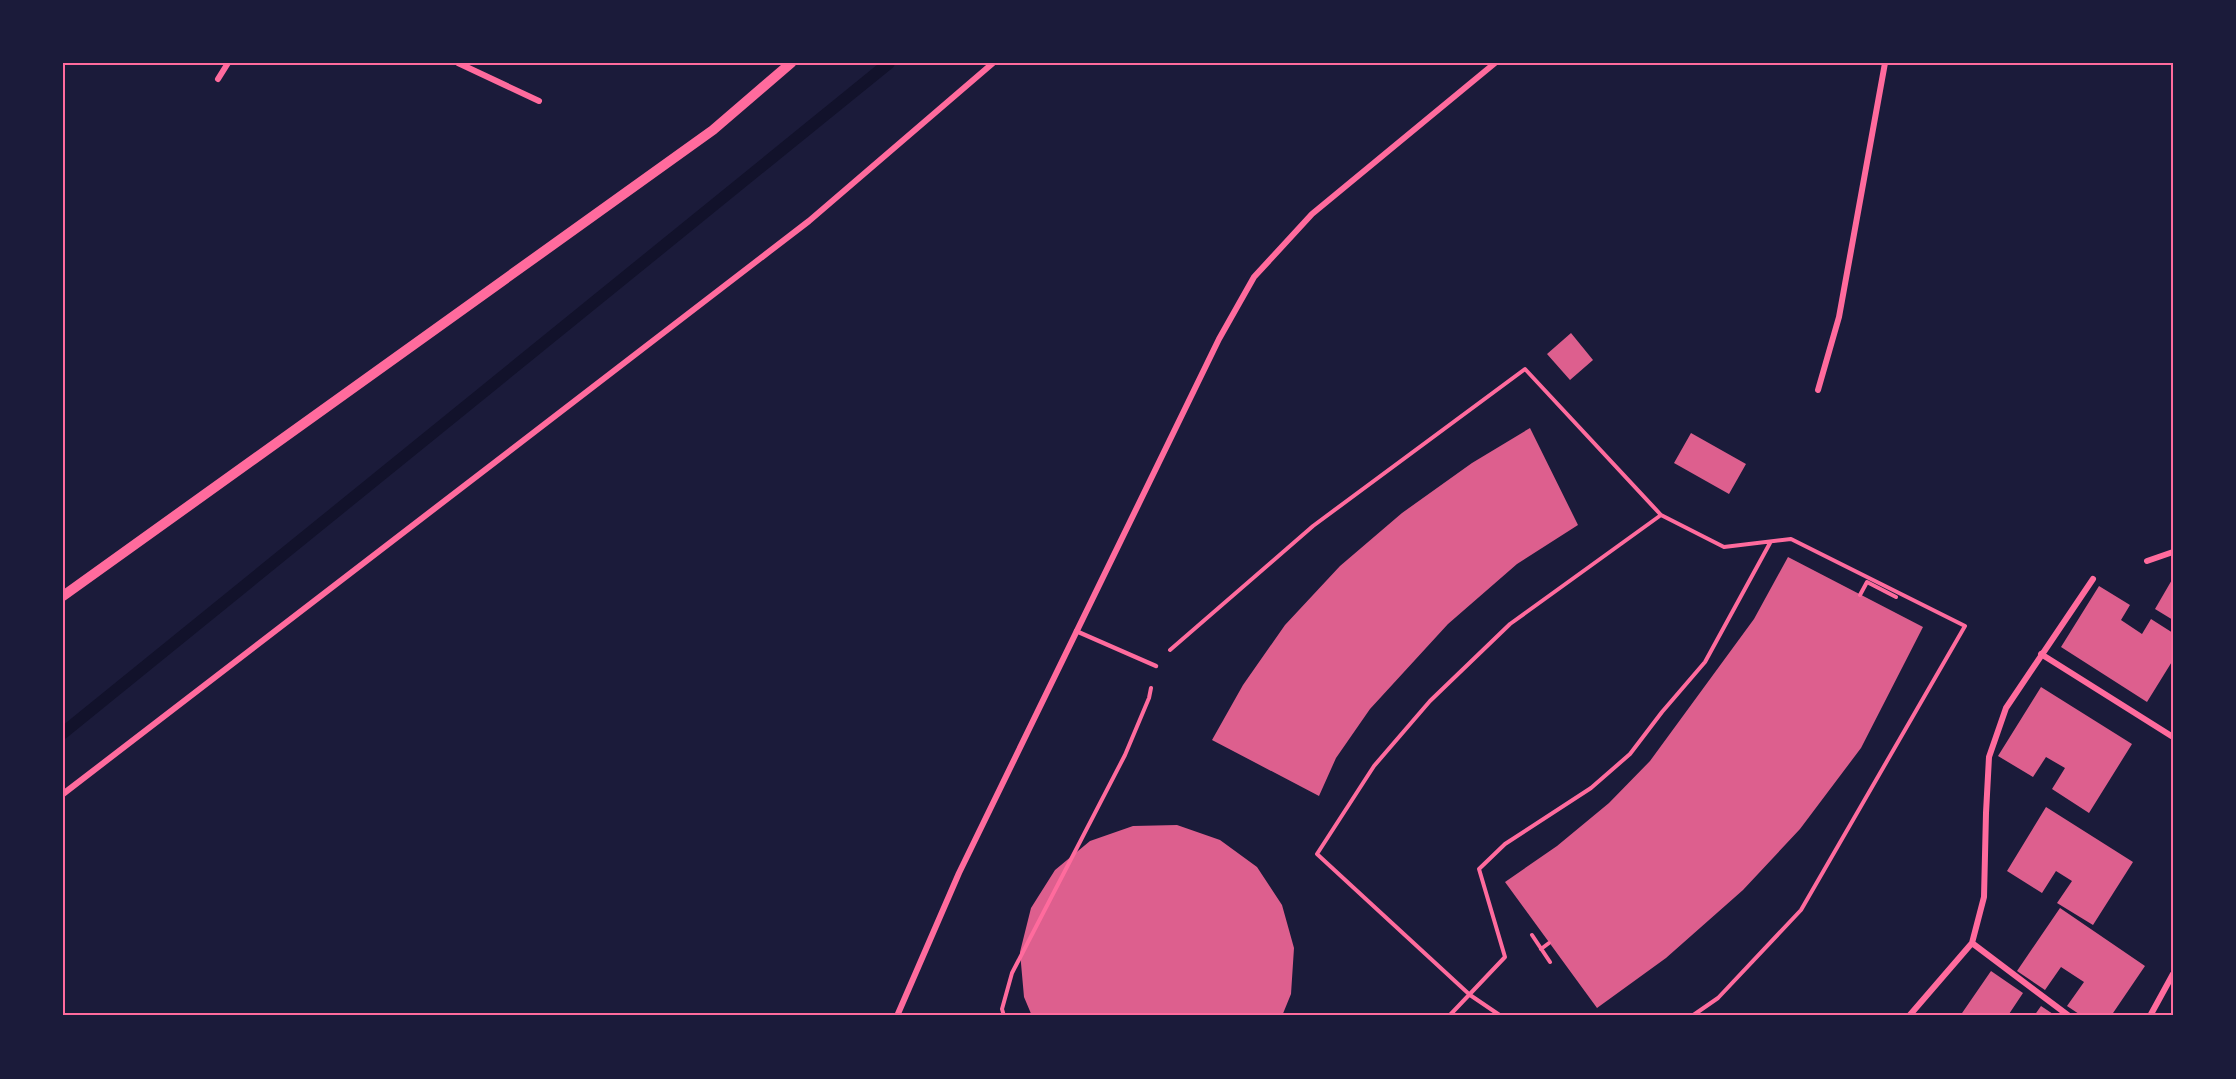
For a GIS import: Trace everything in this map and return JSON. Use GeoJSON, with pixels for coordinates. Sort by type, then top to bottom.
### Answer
{"type":"FeatureCollection","features":[{"type":"Feature","properties":{"kind":"street"},"geometry":{"type":"LineString","coordinates":[[218,79],[228,63]]}},
{"type":"Feature","properties":{"kind":"street"},"geometry":{"type":"LineString","coordinates":[[458,63],[539,101]]}},
{"type":"Feature","properties":{"kind":"street"},"geometry":{"type":"LineString","coordinates":[[63,596],[713,130],[791,63]]}},
{"type":"Feature","properties":{"kind":"street"},"geometry":{"type":"LineString","coordinates":[[63,794],[809,220],[993,63]]}},
{"type":"Feature","properties":{"kind":"street"},"geometry":{"type":"LineString","coordinates":[[897,1016],[959,873],[1076,631],[1219,339],[1254,278],[1312,214],[1495,63]]}},
{"type":"Feature","properties":{"kind":"street"},"geometry":{"type":"LineString","coordinates":[[1818,390],[1839,317],[1885,63]]}},
{"type":"Feature","properties":{"kind":"street"},"geometry":{"type":"LineString","coordinates":[[2147,561],[2173,552]]}},
{"type":"Feature","properties":{"kind":"street"},"geometry":{"type":"LineString","coordinates":[[1909,1016],[1972,943],[1984,897],[1989,757],[2006,708],[2093,579]]}},
{"type":"Feature","properties":{"kind":"street"},"geometry":{"type":"LineString","coordinates":[[2041,654],[2173,737]]}},
{"type":"Feature","properties":{"kind":"street"},"geometry":{"type":"LineString","coordinates":[[1972,943],[2069,1016]]}},
{"type":"Feature","properties":{"kind":"street"},"geometry":{"type":"LineString","coordinates":[[2150,1016],[2173,974]]}},
{"type":"Feature","properties":{"kind":"lane"},"geometry":{"type":"LineString","coordinates":[[1076,631],[1156,666]]}},
{"type":"Feature","properties":{"kind":"path"},"geometry":{"type":"LineString","coordinates":[[1004,1016],[1002,1009],[1012,973],[1125,755],[1149,698],[1156,666],[1166,653],[1313,526],[1525,369],[1661,515],[1724,547],[1791,539],[1965,626],[1801,910],[1718,998],[1692,1016]]}},
{"type":"Feature","properties":{"kind":"path"},"geometry":{"type":"LineString","coordinates":[[1501,1016],[1470,995],[1317,854],[1374,766],[1430,701],[1510,624],[1661,515]]}},
{"type":"Feature","properties":{"kind":"path"},"geometry":{"type":"LineString","coordinates":[[1449,1016],[1505,957],[1479,869],[1505,844],[1591,788],[1630,754],[1662,711],[1705,662],[1770,542]]}},
{"type":"Feature","properties":{"kind":"path"},"geometry":{"type":"LineString","coordinates":[[1860,595],[1867,582],[1896,597]]}},
{"type":"Feature","properties":{"kind":"path"},"geometry":{"type":"LineString","coordinates":[[1532,935],[1550,962]]}},
{"type":"Feature","properties":{"kind":"path"},"geometry":{"type":"LineString","coordinates":[[1541,949],[1549,943]]}},
{"type":"Feature","properties":{"kind":"building"},"geometry":{"type":"Polygon","coordinates":[[[1571,333],[1593,360],[1570,380],[1547,354],[1571,333]]]}},
{"type":"Feature","properties":{"kind":"building"},"geometry":{"type":"Polygon","coordinates":[[[1530,428],[1578,525],[1517,564],[1448,624],[1370,709],[1336,758],[1319,796],[1212,740],[1243,685],[1285,625],[1340,566],[1402,513],[1472,463],[1530,428]]]}},
{"type":"Feature","properties":{"kind":"building"},"geometry":{"type":"Polygon","coordinates":[[[1691,433],[1746,464],[1729,494],[1674,463],[1691,433]]]}},
{"type":"Feature","properties":{"kind":"building"},"geometry":{"type":"Polygon","coordinates":[[[1788,557],[1923,627],[1861,748],[1800,829],[1743,890],[1666,958],[1597,1008],[1505,882],[1557,846],[1609,803],[1650,761],[1754,619],[1788,557]]]}},
{"type":"Feature","properties":{"kind":"building"},"geometry":{"type":"Polygon","coordinates":[[[2173,578],[2173,620],[2155,609],[2173,578]]]}},
{"type":"Feature","properties":{"kind":"building"},"geometry":{"type":"Polygon","coordinates":[[[2099,586],[2130,605],[2121,620],[2142,634],[2151,619],[2173,633],[2173,660],[2147,702],[2061,647],[2099,586]]]}},
{"type":"Feature","properties":{"kind":"building"},"geometry":{"type":"Polygon","coordinates":[[[2041,687],[2132,744],[2089,813],[2052,789],[2065,768],[2046,757],[2033,777],[1998,756],[2041,687]]]}},
{"type":"Feature","properties":{"kind":"building"},"geometry":{"type":"Polygon","coordinates":[[[2046,807],[2133,862],[2093,925],[2057,903],[2072,881],[2056,871],[2042,893],[2007,871],[2046,807]]]}},
{"type":"Feature","properties":{"kind":"building"},"geometry":{"type":"Polygon","coordinates":[[[1177,825],[1220,840],[1257,867],[1282,905],[1294,948],[1291,994],[1282,1016],[1032,1016],[1024,997],[1020,952],[1031,908],[1055,870],[1090,841],[1133,826],[1177,825]]]}},
{"type":"Feature","properties":{"kind":"building"},"geometry":{"type":"Polygon","coordinates":[[[2060,908],[2145,966],[2111,1016],[2082,1016],[2067,1006],[2084,982],[2061,967],[2045,990],[2017,971],[2060,908]]]}},
{"type":"Feature","properties":{"kind":"building"},"geometry":{"type":"Polygon","coordinates":[[[1991,971],[2023,993],[2009,1014],[2011,1016],[1960,1016],[1991,971]]]}},
{"type":"Feature","properties":{"kind":"building"},"geometry":{"type":"Polygon","coordinates":[[[2041,1006],[2056,1016],[2034,1016],[2041,1006]]]}},
{"type":"Feature","properties":{"kind":"waterway"},"geometry":{"type":"LineString","coordinates":[[63,733],[889,63]]}}]}
